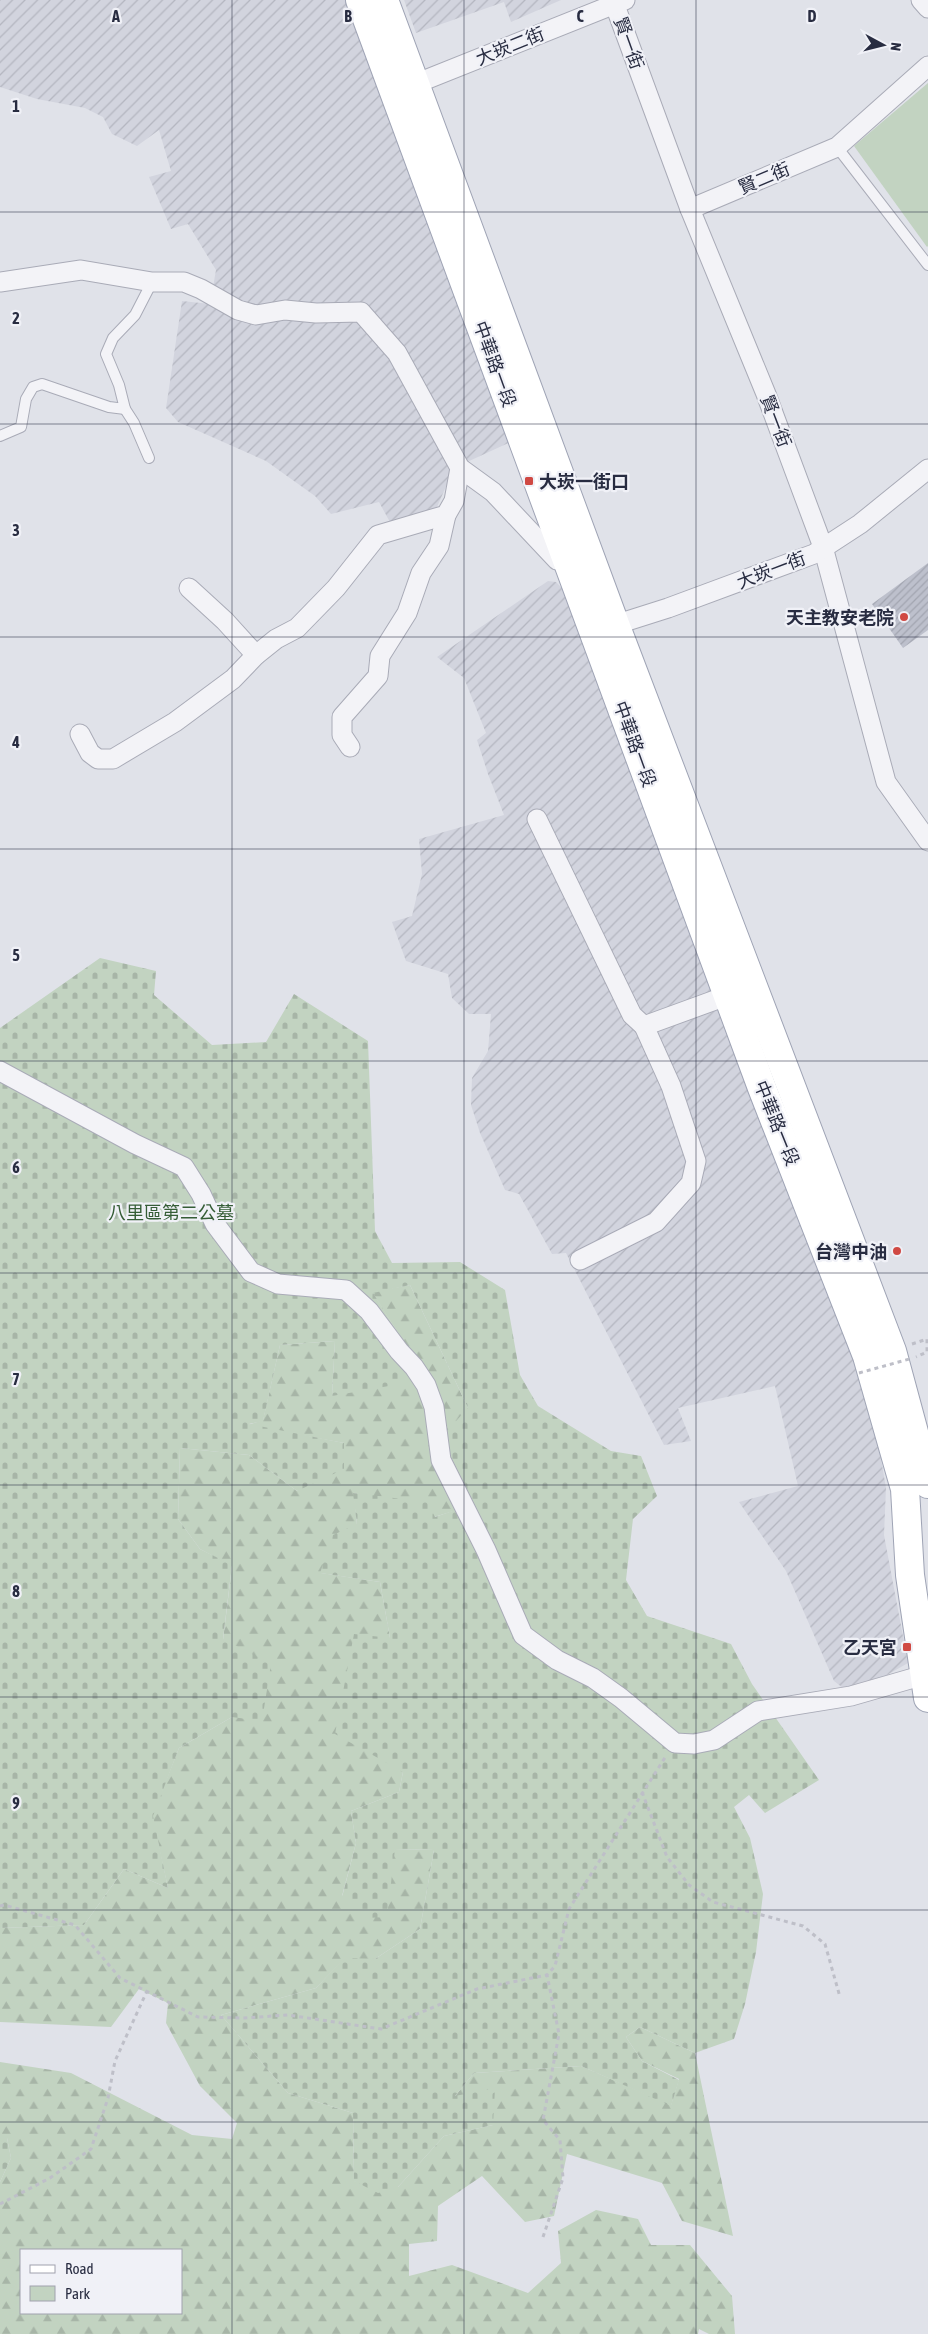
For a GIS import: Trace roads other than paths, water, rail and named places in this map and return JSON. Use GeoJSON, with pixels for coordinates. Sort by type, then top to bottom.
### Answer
{"type":"FeatureCollection","features":[{"type":"Feature","properties":{"kind":"main road","name":"中華路一段"},"geometry":{"type":"LineString","coordinates":[[360,0],[405,88],[605,628],[892,1351],[917,1487]]}},
{"type":"Feature","properties":{"kind":"main road","name":"中華路一段"},"geometry":{"type":"LineString","coordinates":[[384,0],[405,88]]}},
{"type":"Feature","properties":{"kind":"main road","name":"中華路一段"},"geometry":{"type":"LineString","coordinates":[[605,628],[762,1088],[917,1487]]}},
{"type":"Feature","properties":{"kind":"main road"},"geometry":{"type":"LineString","coordinates":[[917,1487],[910,1575],[926,1686]]}},
{"type":"Feature","properties":{"kind":"street"},"geometry":{"type":"LineString","coordinates":[[920,0],[928,8]]}},
{"type":"Feature","properties":{"kind":"street","name":"大崁二街"},"geometry":{"type":"LineString","coordinates":[[405,88],[618,2]]}},
{"type":"Feature","properties":{"kind":"street","name":"賢一街"},"geometry":{"type":"LineString","coordinates":[[618,2],[690,209],[766,394],[823,547],[886,782],[928,841]]}},
{"type":"Feature","properties":{"kind":"street","name":"賢二街"},"geometry":{"type":"LineString","coordinates":[[690,209],[837,147],[928,66]]}},
{"type":"Feature","properties":{"kind":"street"},"geometry":{"type":"LineString","coordinates":[[0,282],[82,270],[152,282],[184,282],[201,289],[238,310],[256,315],[285,310],[316,313],[361,312],[397,354],[460,468],[493,492],[557,560],[578,556]]}},
{"type":"Feature","properties":{"kind":"street"},"geometry":{"type":"LineString","coordinates":[[350,747],[342,735],[342,717],[378,676],[380,656],[408,613],[421,573],[439,546],[446,515],[454,501],[460,468]]}},
{"type":"Feature","properties":{"kind":"street","name":"大崁一街"},"geometry":{"type":"LineString","coordinates":[[605,628],[678,605],[814,554],[860,524],[928,469]]}},
{"type":"Feature","properties":{"kind":"street"},"geometry":{"type":"LineString","coordinates":[[80,734],[90,753],[98,759],[113,759],[190,712],[233,679],[256,655],[276,639],[297,628],[336,588],[378,535],[446,515]]}},
{"type":"Feature","properties":{"kind":"street"},"geometry":{"type":"LineString","coordinates":[[189,588],[225,620],[256,655]]}},
{"type":"Feature","properties":{"kind":"street"},"geometry":{"type":"LineString","coordinates":[[537,819],[632,1016],[644,1026],[671,1086],[696,1160],[691,1183],[656,1222],[580,1260]]}},
{"type":"Feature","properties":{"kind":"street"},"geometry":{"type":"LineString","coordinates":[[644,1026],[729,995]]}},
{"type":"Feature","properties":{"kind":"street"},"geometry":{"type":"LineString","coordinates":[[0,1071],[135,1144],[184,1167],[201,1194],[215,1224],[251,1272],[278,1284],[346,1290],[369,1311],[426,1385],[434,1407],[441,1460],[486,1550],[523,1635],[557,1660],[593,1678],[621,1698],[675,1744],[694,1744],[714,1740],[758,1711],[926,1686]]}},
{"type":"Feature","properties":{"kind":"lane"},"geometry":{"type":"LineString","coordinates":[[837,147],[926,259]]}},
{"type":"Feature","properties":{"kind":"lane"},"geometry":{"type":"LineString","coordinates":[[149,458],[134,423],[125,409],[119,385],[106,354],[113,338],[136,314],[152,282]]}},
{"type":"Feature","properties":{"kind":"lane"},"geometry":{"type":"LineString","coordinates":[[0,436],[21,427],[26,399],[33,387],[42,384],[109,407],[125,409]]}},
{"type":"Feature","properties":{"kind":"place","name":"大崁一街口"},"geometry":{"type":"Point","coordinates":[529,481]}},
{"type":"Feature","properties":{"kind":"place","name":"天主教安老院"},"geometry":{"type":"Point","coordinates":[904,617]}},
{"type":"Feature","properties":{"kind":"place","name":"台灣中油"},"geometry":{"type":"Point","coordinates":[897,1251]}},
{"type":"Feature","properties":{"kind":"place","name":"乙天宮"},"geometry":{"type":"Point","coordinates":[907,1647]}},
{"type":"Feature","properties":{"kind":"park label","name":"八里區第二公墓"},"geometry":{"type":"Point","coordinates":[171,1212]}}]}
